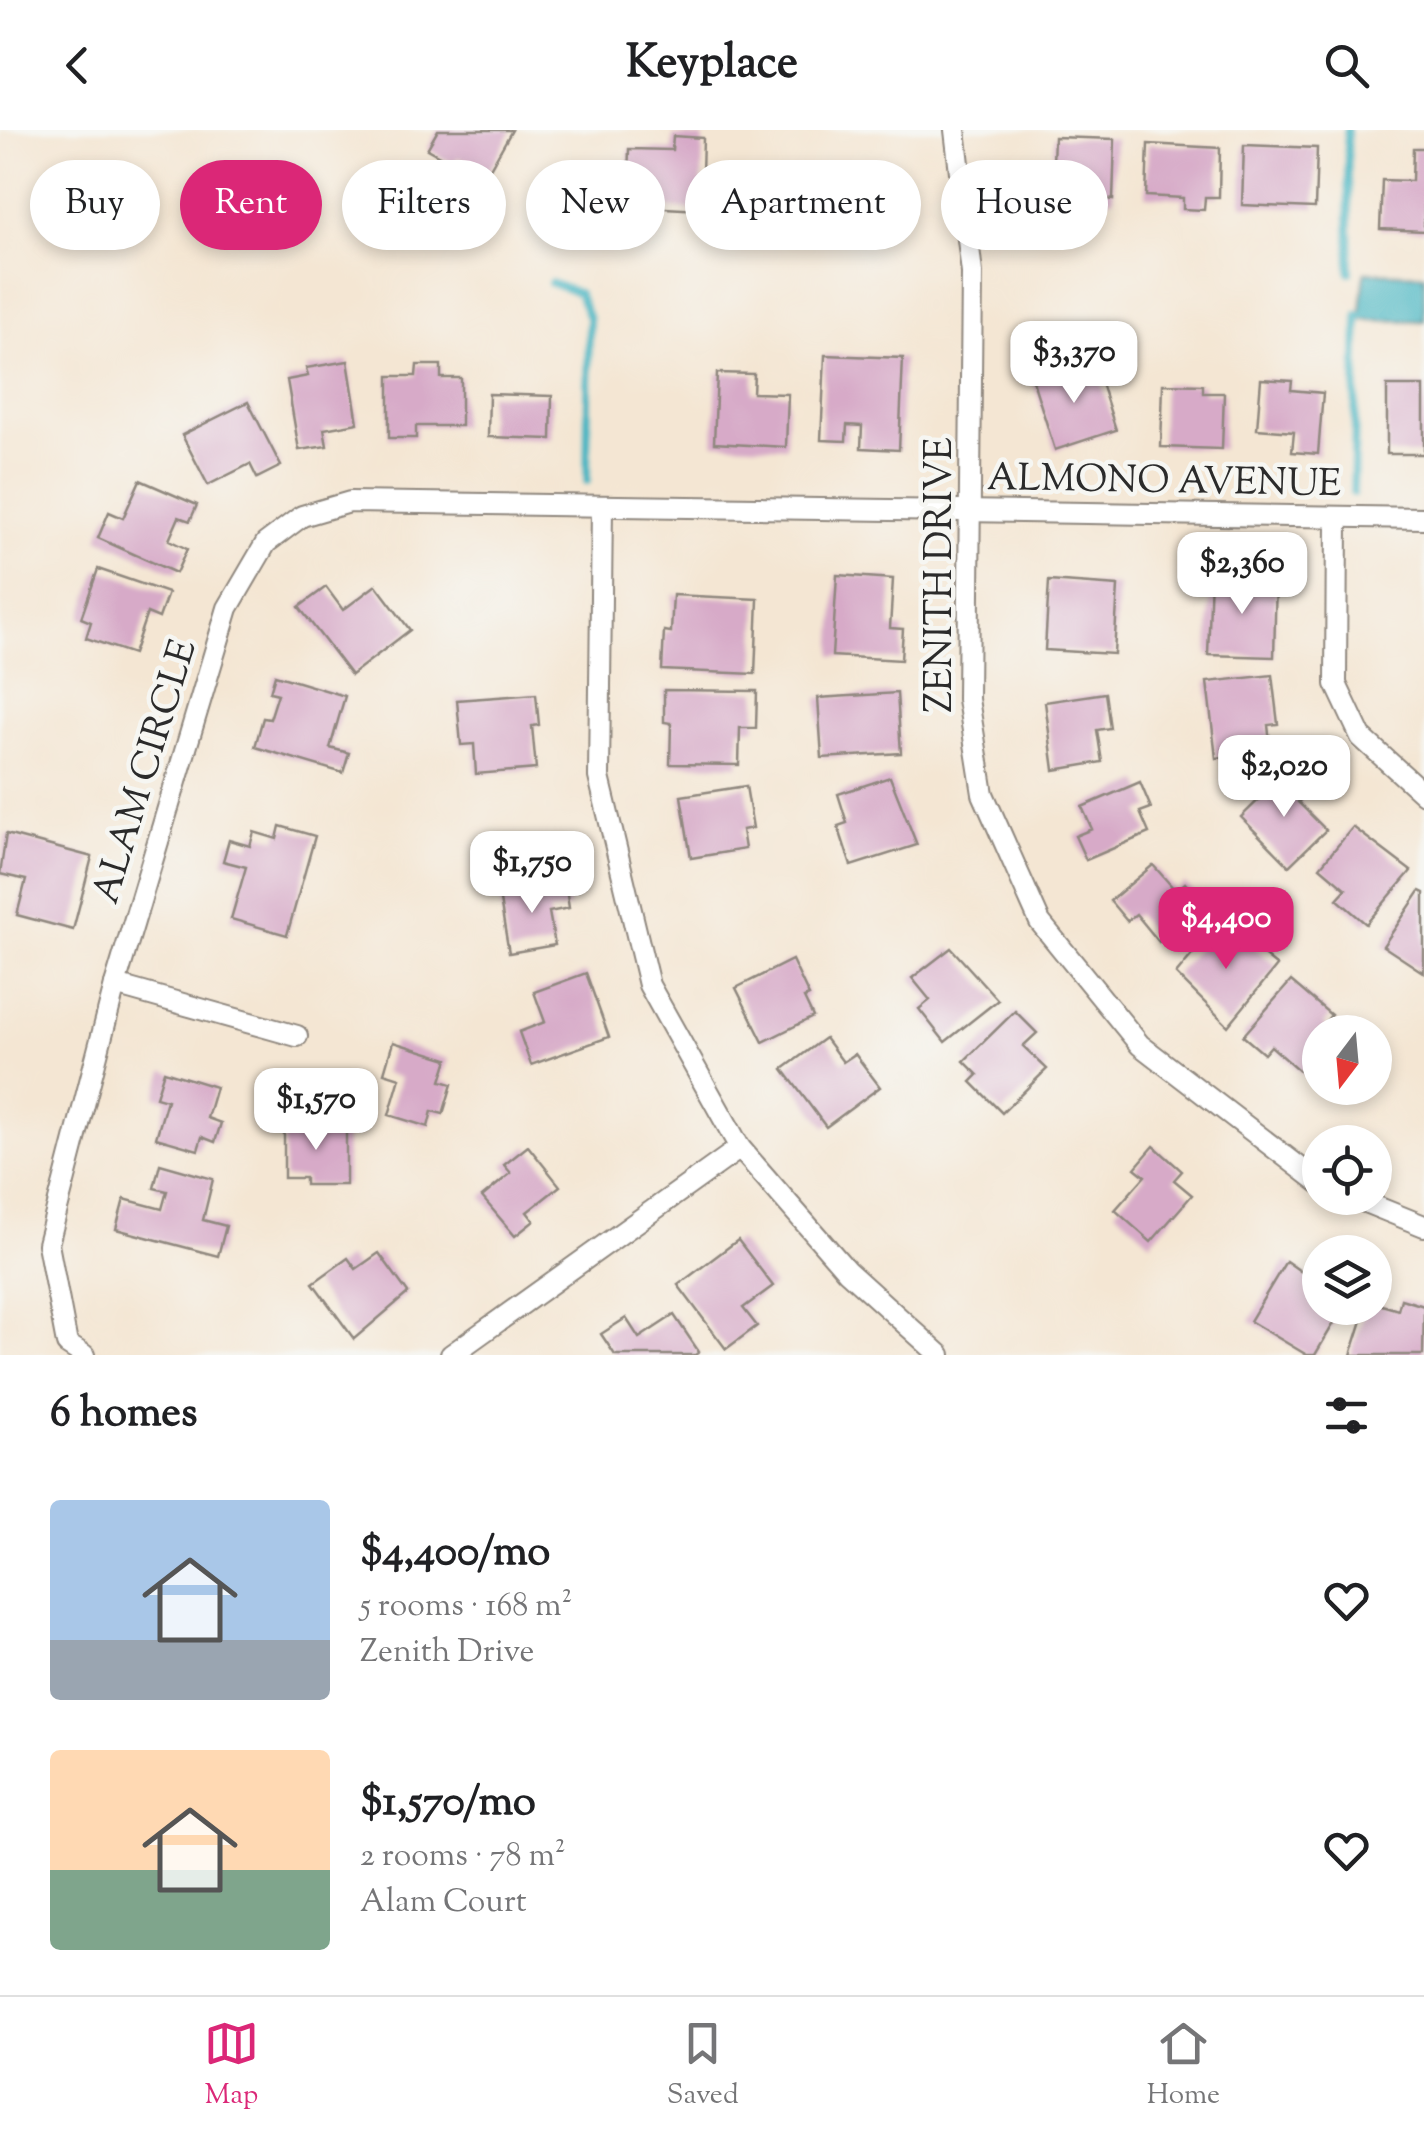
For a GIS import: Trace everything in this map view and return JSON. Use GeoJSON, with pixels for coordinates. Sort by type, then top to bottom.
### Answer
{"type":"FeatureCollection","features":[{"type":"Feature","properties":{"kind":"street","name":"ZENITH DRIVE"},"geometry":{"type":"LineString","coordinates":[[956,130],[972,273],[968,699],[983,794],[1040,922],[1140,1045],[1302,1169]]}},
{"type":"Feature","properties":{"kind":"street","name":"ALAM CIRCLE"},"geometry":{"type":"LineString","coordinates":[[84,1355],[68,1344],[48,1244],[116,985],[228,608],[266,543],[302,516],[350,502],[602,506]]}},
{"type":"Feature","properties":{"kind":"street","name":"ALMONO AVENUE"},"geometry":{"type":"LineString","coordinates":[[602,506],[1424,518]]}},
{"type":"Feature","properties":{"kind":"street"},"geometry":{"type":"LineString","coordinates":[[602,506],[599,776],[649,984],[740,1148],[846,1270],[940,1355]]}},
{"type":"Feature","properties":{"kind":"street"},"geometry":{"type":"LineString","coordinates":[[1337,518],[1336,684],[1361,736],[1424,794]]}},
{"type":"Feature","properties":{"kind":"street"},"geometry":{"type":"LineString","coordinates":[[116,985],[297,1036]]}},
{"type":"Feature","properties":{"kind":"street"},"geometry":{"type":"LineString","coordinates":[[450,1355],[740,1148]]}},
{"type":"Feature","properties":{"kind":"street"},"geometry":{"type":"LineString","coordinates":[[1392,1213],[1424,1226]]}},
{"type":"Feature","properties":{"kind":"water"},"geometry":{"type":"Polygon","coordinates":[[[1365,272],[1424,274],[1424,321],[1360,320],[1365,272]]]}},
{"type":"Feature","properties":{"kind":"building"},"geometry":{"type":"Polygon","coordinates":[[[438,130],[512,130],[495,160],[447,160],[427,149],[438,130]]]}},
{"type":"Feature","properties":{"kind":"building"},"geometry":{"type":"Polygon","coordinates":[[[673,136],[703,138],[702,160],[685,160],[685,209],[665,208],[665,160],[629,160],[629,149],[672,150],[673,136]]]}},
{"type":"Feature","properties":{"kind":"building"},"geometry":{"type":"Polygon","coordinates":[[[1054,137],[1115,139],[1113,200],[1108,199],[1108,160],[1053,160],[1054,137]]]}},
{"type":"Feature","properties":{"kind":"building"},"geometry":{"type":"Polygon","coordinates":[[[1148,144],[1220,148],[1219,197],[1205,197],[1204,210],[1183,209],[1183,198],[1146,196],[1148,144]]]}},
{"type":"Feature","properties":{"kind":"building"},"geometry":{"type":"Polygon","coordinates":[[[1244,145],[1317,148],[1315,208],[1242,205],[1244,145]]]}},
{"type":"Feature","properties":{"kind":"building"},"geometry":{"type":"Polygon","coordinates":[[[1413,148],[1424,148],[1424,231],[1380,229],[1382,180],[1412,181],[1413,148]]]}},
{"type":"Feature","properties":{"kind":"building"},"geometry":{"type":"Polygon","coordinates":[[[825,355],[903,358],[899,450],[861,448],[862,426],[847,425],[846,441],[821,440],[825,355]]]}},
{"type":"Feature","properties":{"kind":"building"},"geometry":{"type":"Polygon","coordinates":[[[348,361],[358,423],[324,429],[327,446],[299,450],[287,380],[308,376],[306,368],[348,361]]]}},
{"type":"Feature","properties":{"kind":"building"},"geometry":{"type":"Polygon","coordinates":[[[1094,361],[1116,430],[1055,450],[1033,381],[1094,361]]]}},
{"type":"Feature","properties":{"kind":"building"},"geometry":{"type":"Polygon","coordinates":[[[417,365],[441,365],[441,378],[461,378],[461,426],[416,426],[416,438],[389,438],[389,376],[416,376],[417,365]]]}},
{"type":"Feature","properties":{"kind":"building"},"geometry":{"type":"Polygon","coordinates":[[[717,373],[754,374],[753,393],[788,394],[786,447],[714,443],[717,373]]]}},
{"type":"Feature","properties":{"kind":"building"},"geometry":{"type":"Polygon","coordinates":[[[1261,379],[1292,381],[1291,390],[1323,393],[1318,454],[1292,452],[1294,432],[1257,429],[1261,379]]]}},
{"type":"Feature","properties":{"kind":"building"},"geometry":{"type":"Polygon","coordinates":[[[1163,384],[1203,385],[1203,393],[1224,393],[1222,449],[1161,447],[1163,384]]]}},
{"type":"Feature","properties":{"kind":"building"},"geometry":{"type":"Polygon","coordinates":[[[1387,386],[1424,386],[1424,454],[1387,454],[1387,386]]]}},
{"type":"Feature","properties":{"kind":"building"},"geometry":{"type":"Polygon","coordinates":[[[489,394],[552,396],[551,439],[488,437],[489,394]]]}},
{"type":"Feature","properties":{"kind":"building"},"geometry":{"type":"Polygon","coordinates":[[[248,402],[281,466],[257,478],[250,464],[208,485],[182,435],[248,402]]]}},
{"type":"Feature","properties":{"kind":"building"},"geometry":{"type":"Polygon","coordinates":[[[140,480],[197,505],[190,521],[179,517],[169,540],[187,549],[176,573],[98,538],[109,512],[123,518],[140,480]]]}},
{"type":"Feature","properties":{"kind":"building"},"geometry":{"type":"Polygon","coordinates":[[[98,569],[168,593],[159,618],[147,613],[133,654],[86,638],[91,622],[81,618],[98,569]]]}},
{"type":"Feature","properties":{"kind":"building"},"geometry":{"type":"Polygon","coordinates":[[[837,575],[893,579],[890,628],[903,629],[901,660],[832,656],[837,575]]]}},
{"type":"Feature","properties":{"kind":"building"},"geometry":{"type":"Polygon","coordinates":[[[1211,576],[1276,578],[1274,657],[1208,655],[1211,576]]]}},
{"type":"Feature","properties":{"kind":"building"},"geometry":{"type":"Polygon","coordinates":[[[1049,581],[1118,586],[1114,654],[1045,650],[1049,581]]]}},
{"type":"Feature","properties":{"kind":"building"},"geometry":{"type":"Polygon","coordinates":[[[376,585],[410,630],[351,675],[299,607],[326,587],[343,610],[376,585]]]}},
{"type":"Feature","properties":{"kind":"building"},"geometry":{"type":"Polygon","coordinates":[[[673,595],[758,599],[755,674],[662,670],[664,631],[671,632],[673,595]]]}},
{"type":"Feature","properties":{"kind":"building"},"geometry":{"type":"Polygon","coordinates":[[[275,675],[345,696],[330,748],[349,753],[343,773],[255,747],[263,718],[270,719],[278,694],[270,692],[275,675]]]}},
{"type":"Feature","properties":{"kind":"building"},"geometry":{"type":"Polygon","coordinates":[[[1272,675],[1278,724],[1268,725],[1271,752],[1216,758],[1207,682],[1272,675]]]}},
{"type":"Feature","properties":{"kind":"building"},"geometry":{"type":"Polygon","coordinates":[[[664,690],[757,691],[756,728],[740,728],[739,765],[670,764],[671,723],[664,722],[664,690]]]}},
{"type":"Feature","properties":{"kind":"building"},"geometry":{"type":"Polygon","coordinates":[[[897,693],[901,753],[822,758],[818,698],[897,693]]]}},
{"type":"Feature","properties":{"kind":"building"},"geometry":{"type":"Polygon","coordinates":[[[1105,693],[1110,728],[1097,730],[1102,762],[1054,770],[1045,702],[1105,693]]]}},
{"type":"Feature","properties":{"kind":"building"},"geometry":{"type":"Polygon","coordinates":[[[536,694],[539,725],[532,726],[536,769],[476,774],[474,744],[461,745],[457,700],[536,694]]]}},
{"type":"Feature","properties":{"kind":"building"},"geometry":{"type":"Polygon","coordinates":[[[1287,772],[1308,793],[1298,802],[1326,830],[1289,866],[1241,817],[1287,772]]]}},
{"type":"Feature","properties":{"kind":"building"},"geometry":{"type":"Polygon","coordinates":[[[890,777],[917,845],[851,866],[838,826],[847,823],[838,794],[890,777]]]}},
{"type":"Feature","properties":{"kind":"building"},"geometry":{"type":"Polygon","coordinates":[[[1140,782],[1151,808],[1140,812],[1149,833],[1086,860],[1075,836],[1092,829],[1082,807],[1140,782]]]}},
{"type":"Feature","properties":{"kind":"building"},"geometry":{"type":"Polygon","coordinates":[[[746,786],[753,828],[742,830],[745,849],[691,858],[681,796],[746,786]]]}},
{"type":"Feature","properties":{"kind":"building"},"geometry":{"type":"Polygon","coordinates":[[[280,826],[315,836],[287,935],[231,919],[246,867],[223,861],[229,840],[250,846],[254,832],[277,839],[280,826]]]}},
{"type":"Feature","properties":{"kind":"building"},"geometry":{"type":"Polygon","coordinates":[[[1353,827],[1411,871],[1366,924],[1337,899],[1346,889],[1320,867],[1353,827]]]}},
{"type":"Feature","properties":{"kind":"building"},"geometry":{"type":"Polygon","coordinates":[[[6,834],[92,857],[73,930],[17,915],[26,880],[0,874],[6,834]]]}},
{"type":"Feature","properties":{"kind":"building"},"geometry":{"type":"Polygon","coordinates":[[[1153,865],[1176,891],[1185,883],[1204,905],[1159,942],[1136,914],[1127,921],[1110,901],[1153,865]]]}},
{"type":"Feature","properties":{"kind":"building"},"geometry":{"type":"Polygon","coordinates":[[[565,882],[569,908],[549,912],[555,945],[509,953],[499,894],[565,882]]]}},
{"type":"Feature","properties":{"kind":"building"},"geometry":{"type":"Polygon","coordinates":[[[1420,891],[1424,893],[1424,973],[1383,946],[1420,891]]]}},
{"type":"Feature","properties":{"kind":"building"},"geometry":{"type":"Polygon","coordinates":[[[1221,920],[1277,966],[1228,1026],[1176,974],[1221,920]]]}},
{"type":"Feature","properties":{"kind":"building"},"geometry":{"type":"Polygon","coordinates":[[[951,948],[998,1000],[945,1042],[919,1009],[930,1000],[912,978],[951,948]]]}},
{"type":"Feature","properties":{"kind":"building"},"geometry":{"type":"Polygon","coordinates":[[[792,960],[809,996],[804,998],[813,1017],[763,1042],[736,988],[792,960]]]}},
{"type":"Feature","properties":{"kind":"building"},"geometry":{"type":"Polygon","coordinates":[[[586,973],[609,1037],[531,1065],[519,1032],[545,1022],[534,992],[586,973]]]}},
{"type":"Feature","properties":{"kind":"building"},"geometry":{"type":"Polygon","coordinates":[[[1291,981],[1331,1015],[1302,1015],[1302,1073],[1271,1046],[1264,1054],[1243,1036],[1291,981]]]}},
{"type":"Feature","properties":{"kind":"building"},"geometry":{"type":"Polygon","coordinates":[[[1015,1011],[1037,1033],[1023,1046],[1047,1069],[1002,1113],[971,1082],[978,1075],[964,1061],[1015,1011]]]}},
{"type":"Feature","properties":{"kind":"building"},"geometry":{"type":"Polygon","coordinates":[[[825,1038],[843,1062],[855,1054],[880,1087],[826,1127],[783,1069],[825,1038]]]}},
{"type":"Feature","properties":{"kind":"building"},"geometry":{"type":"Polygon","coordinates":[[[393,1042],[448,1059],[441,1081],[452,1084],[443,1114],[432,1111],[428,1127],[389,1115],[400,1078],[384,1073],[393,1042]]]}},
{"type":"Feature","properties":{"kind":"building"},"geometry":{"type":"Polygon","coordinates":[[[164,1071],[216,1087],[207,1118],[221,1123],[215,1142],[202,1137],[198,1150],[156,1138],[167,1100],[156,1097],[164,1071]]]}},
{"type":"Feature","properties":{"kind":"building"},"geometry":{"type":"Polygon","coordinates":[[[284,1123],[346,1123],[346,1185],[305,1185],[305,1178],[284,1178],[284,1123]]]}},
{"type":"Feature","properties":{"kind":"building"},"geometry":{"type":"Polygon","coordinates":[[[528,1146],[560,1186],[527,1212],[534,1221],[515,1236],[482,1197],[511,1173],[504,1165],[528,1146]]]}},
{"type":"Feature","properties":{"kind":"building"},"geometry":{"type":"Polygon","coordinates":[[[1154,1146],[1182,1171],[1174,1180],[1192,1195],[1151,1242],[1115,1210],[1145,1176],[1135,1168],[1154,1146]]]}},
{"type":"Feature","properties":{"kind":"building"},"geometry":{"type":"Polygon","coordinates":[[[160,1164],[213,1179],[203,1220],[226,1226],[218,1256],[116,1229],[124,1199],[162,1209],[167,1191],[154,1188],[160,1164]]]}},
{"type":"Feature","properties":{"kind":"building"},"geometry":{"type":"Polygon","coordinates":[[[738,1240],[773,1286],[743,1308],[757,1326],[726,1349],[678,1285],[738,1240]]]}},
{"type":"Feature","properties":{"kind":"building"},"geometry":{"type":"Polygon","coordinates":[[[379,1253],[408,1293],[354,1339],[313,1283],[348,1258],[356,1269],[379,1253]]]}},
{"type":"Feature","properties":{"kind":"building"},"geometry":{"type":"Polygon","coordinates":[[[1286,1261],[1302,1272],[1302,1325],[1333,1325],[1315,1355],[1307,1355],[1250,1321],[1286,1261]]]}},
{"type":"Feature","properties":{"kind":"building"},"geometry":{"type":"Polygon","coordinates":[[[1401,1299],[1424,1306],[1423,1355],[1351,1355],[1361,1325],[1392,1325],[1392,1308],[1398,1310],[1401,1299]]]}},
{"type":"Feature","properties":{"kind":"building"},"geometry":{"type":"Polygon","coordinates":[[[674,1315],[699,1352],[695,1355],[615,1355],[601,1334],[626,1318],[639,1338],[674,1315]]]}},
{"type":"Feature","properties":{"kind":"waterway"},"geometry":{"type":"LineString","coordinates":[[1347,130],[1350,272]]}},
{"type":"Feature","properties":{"kind":"waterway"},"geometry":{"type":"LineString","coordinates":[[551,283],[578,293],[589,318],[587,481]]}},
{"type":"Feature","properties":{"kind":"waterway"},"geometry":{"type":"LineString","coordinates":[[1353,493],[1358,314]]}}]}
